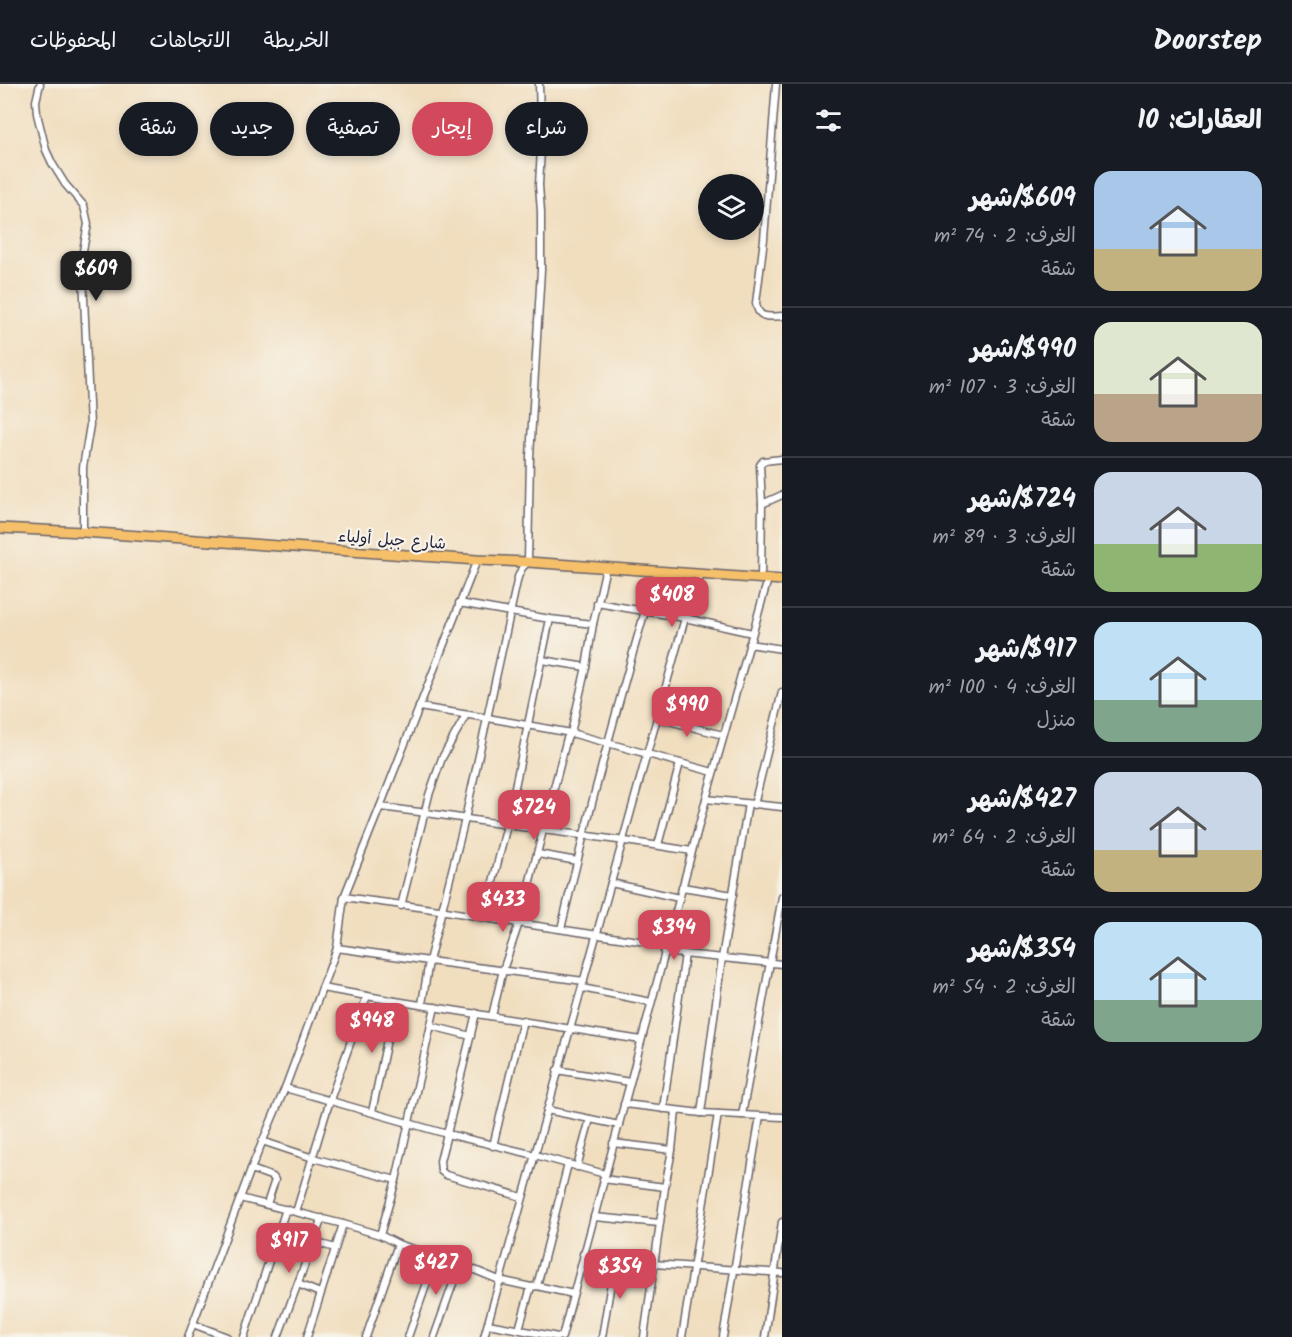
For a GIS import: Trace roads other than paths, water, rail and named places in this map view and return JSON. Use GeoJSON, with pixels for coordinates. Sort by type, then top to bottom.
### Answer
{"type":"FeatureCollection","features":[{"type":"Feature","properties":{"kind":"highway","name":"شارع جبل أولياء"},"geometry":{"type":"LineString","coordinates":[[0,528],[782,580]]}},
{"type":"Feature","properties":{"kind":"street"},"geometry":{"type":"LineString","coordinates":[[40,84],[36,107],[46,150],[65,184],[84,206],[88,224],[82,256],[90,425],[83,467],[83,532]]}},
{"type":"Feature","properties":{"kind":"street"},"geometry":{"type":"LineString","coordinates":[[422,1004],[429,961],[465,819],[518,577],[528,562],[530,457],[541,270],[539,84]]}},
{"type":"Feature","properties":{"kind":"street"},"geometry":{"type":"LineString","coordinates":[[778,89],[762,265],[756,303],[757,311],[761,315],[782,316]]}},
{"type":"Feature","properties":{"kind":"street"},"geometry":{"type":"LineString","coordinates":[[488,1324],[560,1337],[752,633],[764,579],[760,463],[782,459]]}},
{"type":"Feature","properties":{"kind":"street"},"geometry":{"type":"LineString","coordinates":[[762,504],[782,495]]}},
{"type":"Feature","properties":{"kind":"street"},"geometry":{"type":"LineString","coordinates":[[188,1337],[337,948],[344,897],[477,560]]}},
{"type":"Feature","properties":{"kind":"street"},"geometry":{"type":"LineString","coordinates":[[492,1016],[503,970],[538,854],[567,738],[571,733],[606,567]]}},
{"type":"Feature","properties":{"kind":"street"},"geometry":{"type":"LineString","coordinates":[[484,1337],[685,618],[701,574]]}},
{"type":"Feature","properties":{"kind":"street"},"geometry":{"type":"LineString","coordinates":[[459,603],[549,619],[593,624]]}},
{"type":"Feature","properties":{"kind":"street"},"geometry":{"type":"LineString","coordinates":[[597,603],[685,618],[752,633]]}},
{"type":"Feature","properties":{"kind":"street"},"geometry":{"type":"LineString","coordinates":[[561,929],[607,743],[645,611]]}},
{"type":"Feature","properties":{"kind":"street"},"geometry":{"type":"LineString","coordinates":[[484,918],[507,825],[549,619]]}},
{"type":"Feature","properties":{"kind":"street"},"geometry":{"type":"LineString","coordinates":[[749,644],[782,649]]}},
{"type":"Feature","properties":{"kind":"street"},"geometry":{"type":"LineString","coordinates":[[542,660],[586,667]]}},
{"type":"Feature","properties":{"kind":"street"},"geometry":{"type":"LineString","coordinates":[[700,1113],[733,895],[751,805],[782,692]]}},
{"type":"Feature","properties":{"kind":"street"},"geometry":{"type":"LineString","coordinates":[[419,707],[571,733],[713,772]]}},
{"type":"Feature","properties":{"kind":"street"},"geometry":{"type":"LineString","coordinates":[[401,906],[429,795],[442,758],[466,715]]}},
{"type":"Feature","properties":{"kind":"street"},"geometry":{"type":"LineString","coordinates":[[657,718],[723,735]]}},
{"type":"Feature","properties":{"kind":"street"},"geometry":{"type":"LineString","coordinates":[[658,845],[680,763]]}},
{"type":"Feature","properties":{"kind":"street"},"geometry":{"type":"LineString","coordinates":[[705,799],[782,807]]}},
{"type":"Feature","properties":{"kind":"street"},"geometry":{"type":"LineString","coordinates":[[380,807],[692,851]]}},
{"type":"Feature","properties":{"kind":"street"},"geometry":{"type":"LineString","coordinates":[[538,854],[577,861]]}},
{"type":"Feature","properties":{"kind":"street"},"geometry":{"type":"LineString","coordinates":[[611,883],[679,898]]}},
{"type":"Feature","properties":{"kind":"street"},"geometry":{"type":"LineString","coordinates":[[682,887],[733,895]]}},
{"type":"Feature","properties":{"kind":"street"},"geometry":{"type":"LineString","coordinates":[[344,897],[597,934],[685,954],[782,964]]}},
{"type":"Feature","properties":{"kind":"street"},"geometry":{"type":"LineString","coordinates":[[742,1115],[782,897]]}},
{"type":"Feature","properties":{"kind":"street"},"geometry":{"type":"LineString","coordinates":[[337,948],[503,970],[583,984],[651,1002]]}},
{"type":"Feature","properties":{"kind":"street"},"geometry":{"type":"LineString","coordinates":[[663,1109],[685,954]]}},
{"type":"Feature","properties":{"kind":"street"},"geometry":{"type":"LineString","coordinates":[[322,988],[641,1040]]}},
{"type":"Feature","properties":{"kind":"street"},"geometry":{"type":"LineString","coordinates":[[296,1212],[330,1100],[367,996]]}},
{"type":"Feature","properties":{"kind":"street"},"geometry":{"type":"LineString","coordinates":[[372,1112],[395,1001]]}},
{"type":"Feature","properties":{"kind":"street"},"geometry":{"type":"LineString","coordinates":[[380,1236],[396,1180],[435,1006]]}},
{"type":"Feature","properties":{"kind":"street"},"geometry":{"type":"LineString","coordinates":[[476,1013],[440,1161],[441,1171],[446,1175],[522,1197]]}},
{"type":"Feature","properties":{"kind":"street"},"geometry":{"type":"LineString","coordinates":[[493,1146],[523,1020]]}},
{"type":"Feature","properties":{"kind":"street"},"geometry":{"type":"LineString","coordinates":[[431,1026],[471,1036]]}},
{"type":"Feature","properties":{"kind":"street"},"geometry":{"type":"LineString","coordinates":[[557,1070],[630,1082]]}},
{"type":"Feature","properties":{"kind":"street"},"geometry":{"type":"LineString","coordinates":[[285,1088],[447,1134],[568,1164],[604,1177],[665,1187]]}},
{"type":"Feature","properties":{"kind":"street"},"geometry":{"type":"LineString","coordinates":[[624,1104],[700,1113],[782,1117]]}},
{"type":"Feature","properties":{"kind":"street"},"geometry":{"type":"LineString","coordinates":[[547,1110],[619,1125]]}},
{"type":"Feature","properties":{"kind":"street"},"geometry":{"type":"LineString","coordinates":[[644,1337],[676,1111]]}},
{"type":"Feature","properties":{"kind":"street"},"geometry":{"type":"LineString","coordinates":[[682,1337],[718,1114]]}},
{"type":"Feature","properties":{"kind":"street"},"geometry":{"type":"LineString","coordinates":[[723,1337],[760,1116]]}},
{"type":"Feature","properties":{"kind":"street"},"geometry":{"type":"LineString","coordinates":[[577,1167],[590,1119]]}},
{"type":"Feature","properties":{"kind":"street"},"geometry":{"type":"LineString","coordinates":[[262,1142],[396,1180]]}},
{"type":"Feature","properties":{"kind":"street"},"geometry":{"type":"LineString","coordinates":[[614,1143],[672,1150]]}},
{"type":"Feature","properties":{"kind":"street"},"geometry":{"type":"LineString","coordinates":[[519,1329],[534,1286],[568,1164]]}},
{"type":"Feature","properties":{"kind":"street"},"geometry":{"type":"LineString","coordinates":[[251,1169],[275,1180],[267,1204]]}},
{"type":"Feature","properties":{"kind":"street"},"geometry":{"type":"LineString","coordinates":[[240,1198],[343,1224],[460,1264],[499,1280],[573,1294]]}},
{"type":"Feature","properties":{"kind":"street"},"geometry":{"type":"LineString","coordinates":[[244,1337],[286,1209]]}},
{"type":"Feature","properties":{"kind":"street"},"geometry":{"type":"LineString","coordinates":[[594,1217],[660,1223]]}},
{"type":"Feature","properties":{"kind":"street"},"geometry":{"type":"LineString","coordinates":[[278,1337],[322,1218]]}},
{"type":"Feature","properties":{"kind":"street"},"geometry":{"type":"LineString","coordinates":[[765,1337],[782,1222]]}},
{"type":"Feature","properties":{"kind":"street"},"geometry":{"type":"LineString","coordinates":[[307,1337],[343,1224]]}},
{"type":"Feature","properties":{"kind":"street"},"geometry":{"type":"LineString","coordinates":[[314,1242],[335,1248]]}},
{"type":"Feature","properties":{"kind":"street"},"geometry":{"type":"LineString","coordinates":[[366,1337],[398,1244]]}},
{"type":"Feature","properties":{"kind":"street"},"geometry":{"type":"LineString","coordinates":[[583,1254],[654,1264],[782,1273]]}},
{"type":"Feature","properties":{"kind":"street"},"geometry":{"type":"LineString","coordinates":[[408,1337],[436,1257]]}},
{"type":"Feature","properties":{"kind":"street"},"geometry":{"type":"LineString","coordinates":[[602,1337],[615,1259]]}},
{"type":"Feature","properties":{"kind":"street"},"geometry":{"type":"LineString","coordinates":[[434,1337],[460,1264]]}},
{"type":"Feature","properties":{"kind":"street"},"geometry":{"type":"LineString","coordinates":[[298,1284],[320,1293]]}},
{"type":"Feature","properties":{"kind":"street"},"geometry":{"type":"LineString","coordinates":[[193,1324],[227,1337]]}}]}
